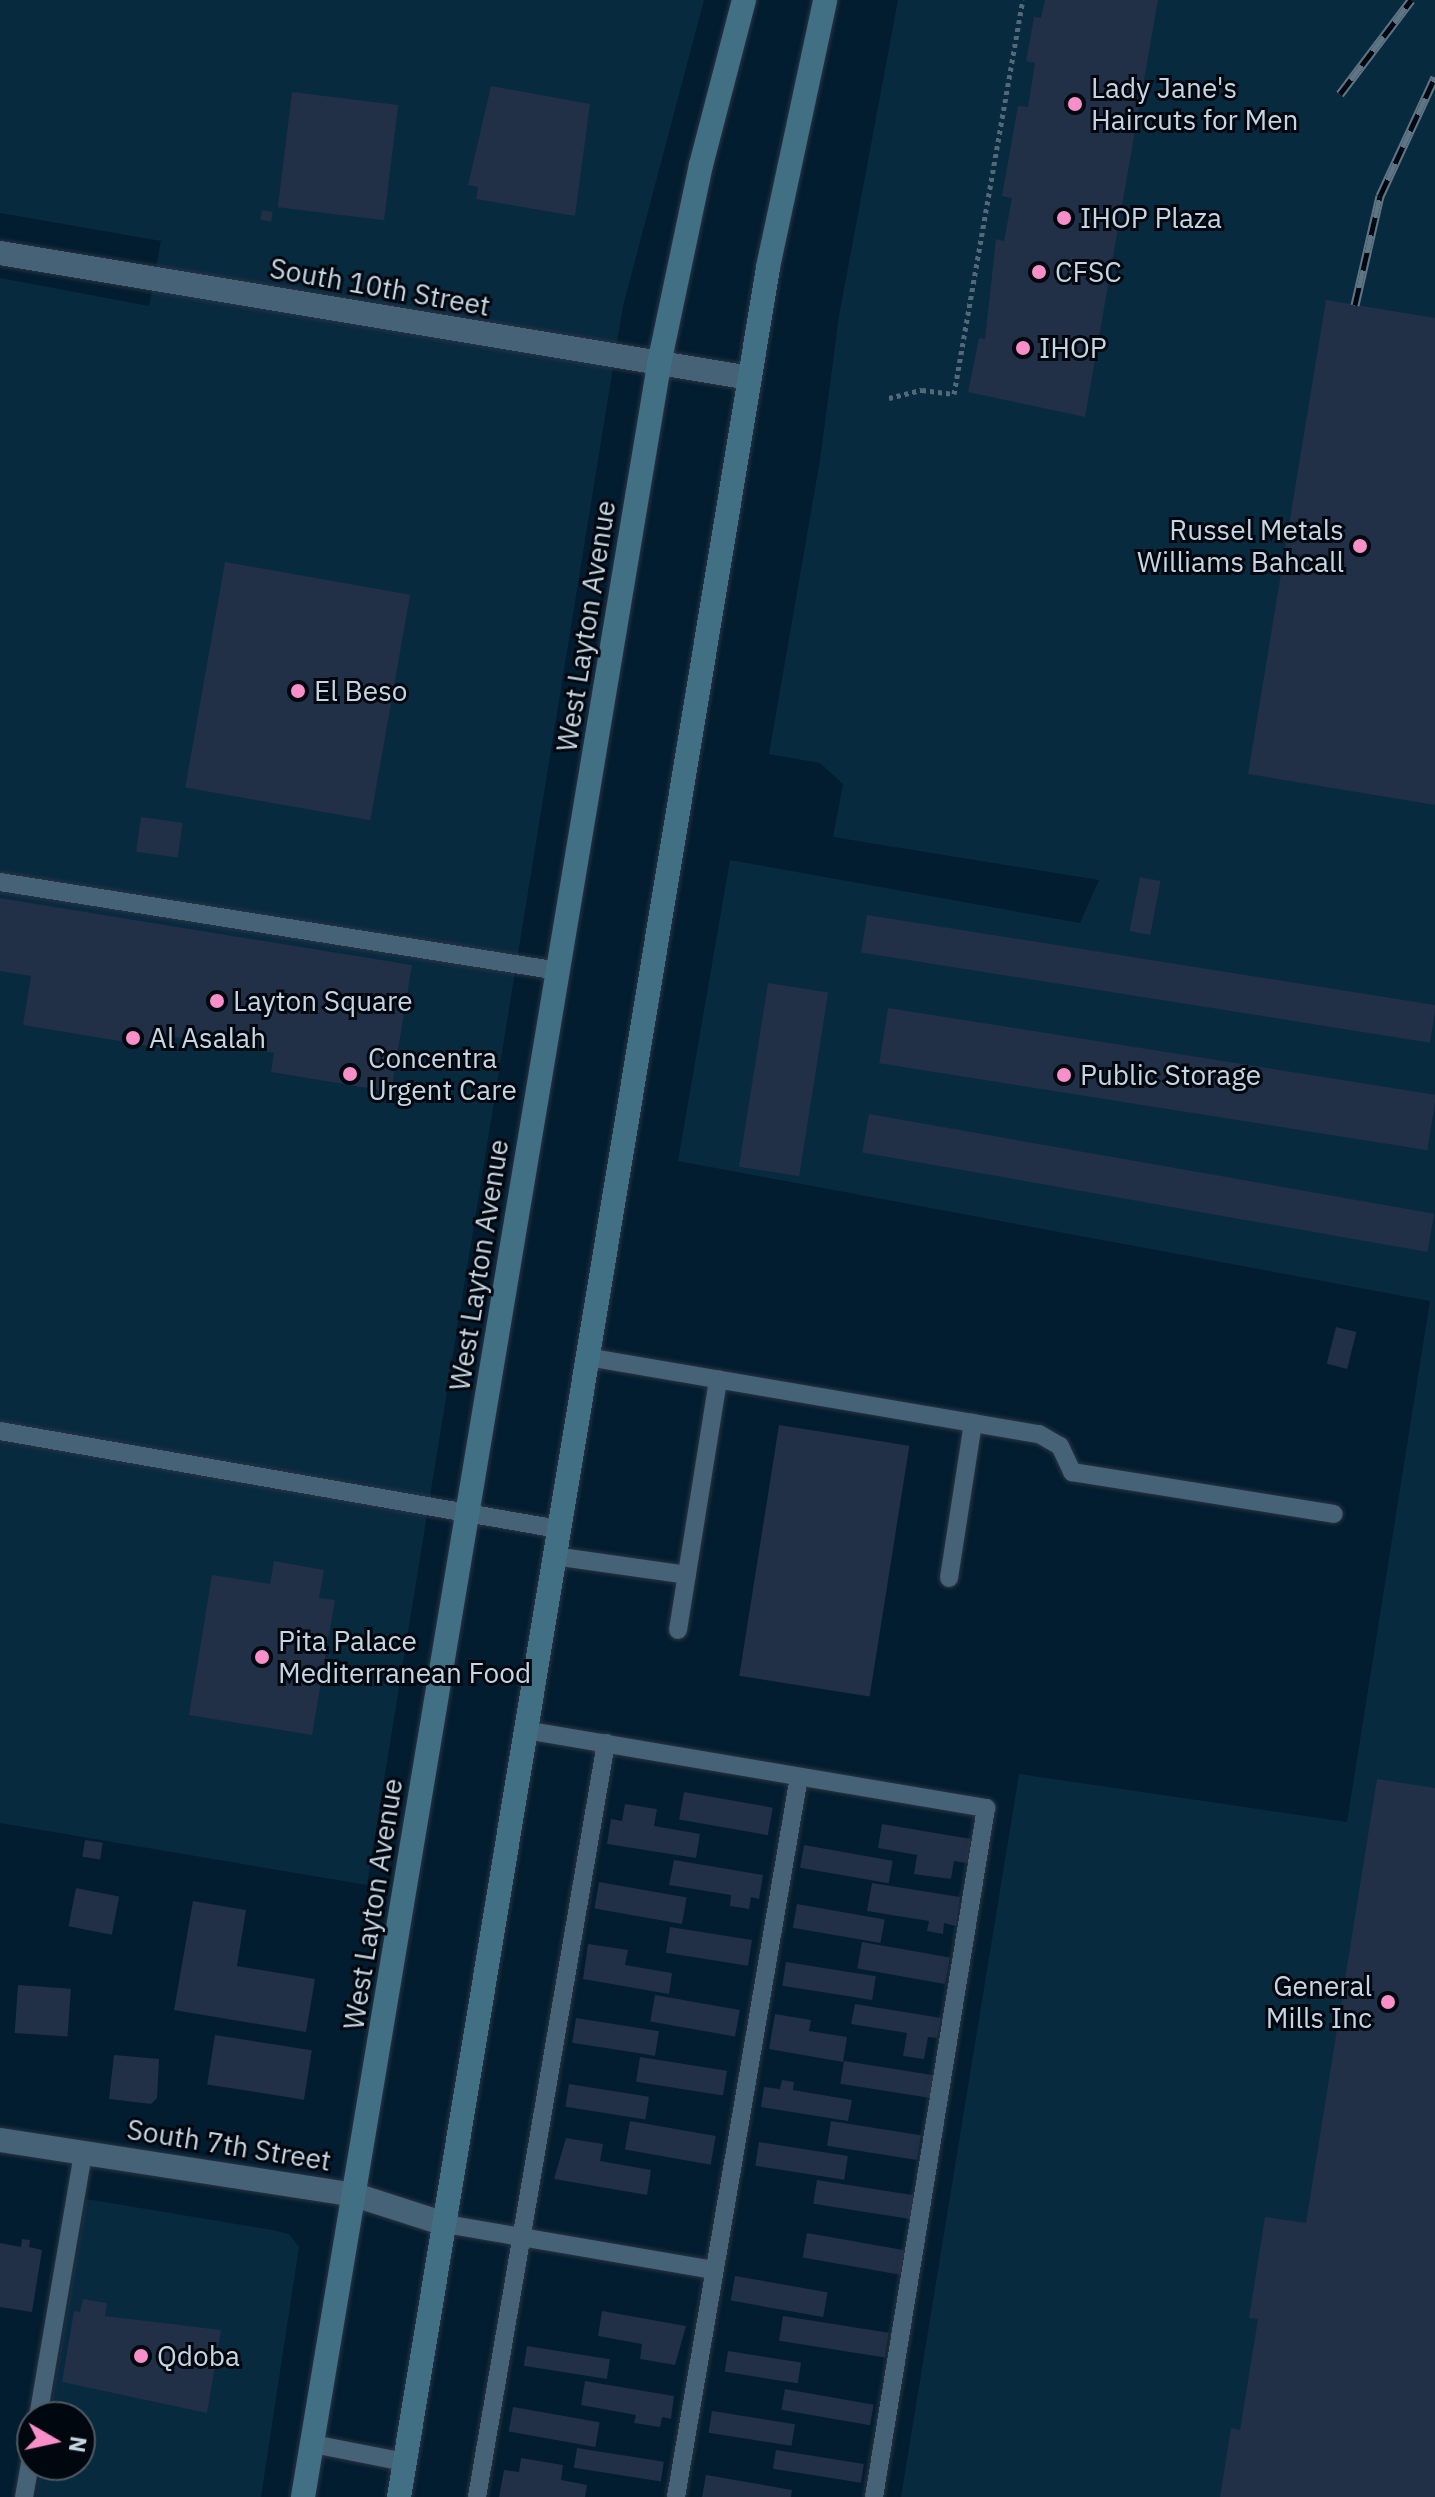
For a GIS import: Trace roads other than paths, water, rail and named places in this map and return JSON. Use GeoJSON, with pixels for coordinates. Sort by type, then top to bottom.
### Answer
{"type":"FeatureCollection","features":[{"type":"Feature","properties":{"kind":"main road","name":"West Layton Avenue"},"geometry":{"type":"LineString","coordinates":[[303,2497],[659,364],[701,165],[744,0]]}},
{"type":"Feature","properties":{"kind":"main road"},"geometry":{"type":"LineString","coordinates":[[399,2497],[750,378],[801,97],[825,0]]}},
{"type":"Feature","properties":{"kind":"street","name":"South 10th Street"},"geometry":{"type":"LineString","coordinates":[[0,253],[750,378]]}},
{"type":"Feature","properties":{"kind":"street","name":"South 7th Street"},"geometry":{"type":"LineString","coordinates":[[0,2140],[355,2195],[445,2224]]}},
{"type":"Feature","properties":{"kind":"lane"},"geometry":{"type":"LineString","coordinates":[[0,882],[559,971]]}},
{"type":"Feature","properties":{"kind":"lane"},"geometry":{"type":"LineString","coordinates":[[587,1357],[1039,1434],[1060,1446],[1072,1472],[1334,1514]]}},
{"type":"Feature","properties":{"kind":"lane"},"geometry":{"type":"LineString","coordinates":[[678,1630],[718,1379]]}},
{"type":"Feature","properties":{"kind":"lane"},"geometry":{"type":"LineString","coordinates":[[949,1578],[973,1423]]}},
{"type":"Feature","properties":{"kind":"lane"},"geometry":{"type":"LineString","coordinates":[[0,1431],[558,1529]]}},
{"type":"Feature","properties":{"kind":"lane"},"geometry":{"type":"LineString","coordinates":[[554,1556],[687,1575]]}},
{"type":"Feature","properties":{"kind":"lane"},"geometry":{"type":"LineString","coordinates":[[525,1730],[986,1808],[874,2497]]}},
{"type":"Feature","properties":{"kind":"lane"},"geometry":{"type":"LineString","coordinates":[[477,2497],[606,1743]]}},
{"type":"Feature","properties":{"kind":"lane"},"geometry":{"type":"LineString","coordinates":[[676,2497],[799,1777]]}},
{"type":"Feature","properties":{"kind":"lane"},"geometry":{"type":"LineString","coordinates":[[41,2401],[83,2154]]}},
{"type":"Feature","properties":{"kind":"lane"},"geometry":{"type":"LineString","coordinates":[[445,2224],[714,2270]]}},
{"type":"Feature","properties":{"kind":"lane"},"geometry":{"type":"LineString","coordinates":[[313,2444],[405,2462]]}},
{"type":"Feature","properties":{"kind":"railway"},"geometry":{"type":"LineString","coordinates":[[1340,94],[1411,0]]}},
{"type":"Feature","properties":{"kind":"railway"},"geometry":{"type":"LineString","coordinates":[[1355,305],[1380,196],[1435,77]]}},
{"type":"Feature","properties":{"kind":"place","name":"Lady Jane's Haircuts for Men"},"geometry":{"type":"Point","coordinates":[1075,104]}},
{"type":"Feature","properties":{"kind":"place","name":"IHOP Plaza"},"geometry":{"type":"Point","coordinates":[1064,218]}},
{"type":"Feature","properties":{"kind":"place","name":"CFSC"},"geometry":{"type":"Point","coordinates":[1039,272]}},
{"type":"Feature","properties":{"kind":"place","name":"IHOP"},"geometry":{"type":"Point","coordinates":[1023,348]}},
{"type":"Feature","properties":{"kind":"place","name":"Russel Metals Williams Bahcall"},"geometry":{"type":"Point","coordinates":[1360,546]}},
{"type":"Feature","properties":{"kind":"place","name":"El Beso"},"geometry":{"type":"Point","coordinates":[298,691]}},
{"type":"Feature","properties":{"kind":"place","name":"Layton Square"},"geometry":{"type":"Point","coordinates":[217,1001]}},
{"type":"Feature","properties":{"kind":"place","name":"Al Asalah"},"geometry":{"type":"Point","coordinates":[133,1038]}},
{"type":"Feature","properties":{"kind":"place","name":"Concentra Urgent Care"},"geometry":{"type":"Point","coordinates":[350,1074]}},
{"type":"Feature","properties":{"kind":"place","name":"Public Storage"},"geometry":{"type":"Point","coordinates":[1064,1075]}},
{"type":"Feature","properties":{"kind":"place","name":"Pita Palace Mediterranean Food"},"geometry":{"type":"Point","coordinates":[262,1657]}},
{"type":"Feature","properties":{"kind":"place","name":"General Mills Inc"},"geometry":{"type":"Point","coordinates":[1388,2002]}},
{"type":"Feature","properties":{"kind":"place","name":"Qdoba"},"geometry":{"type":"Point","coordinates":[141,2356]}}]}
